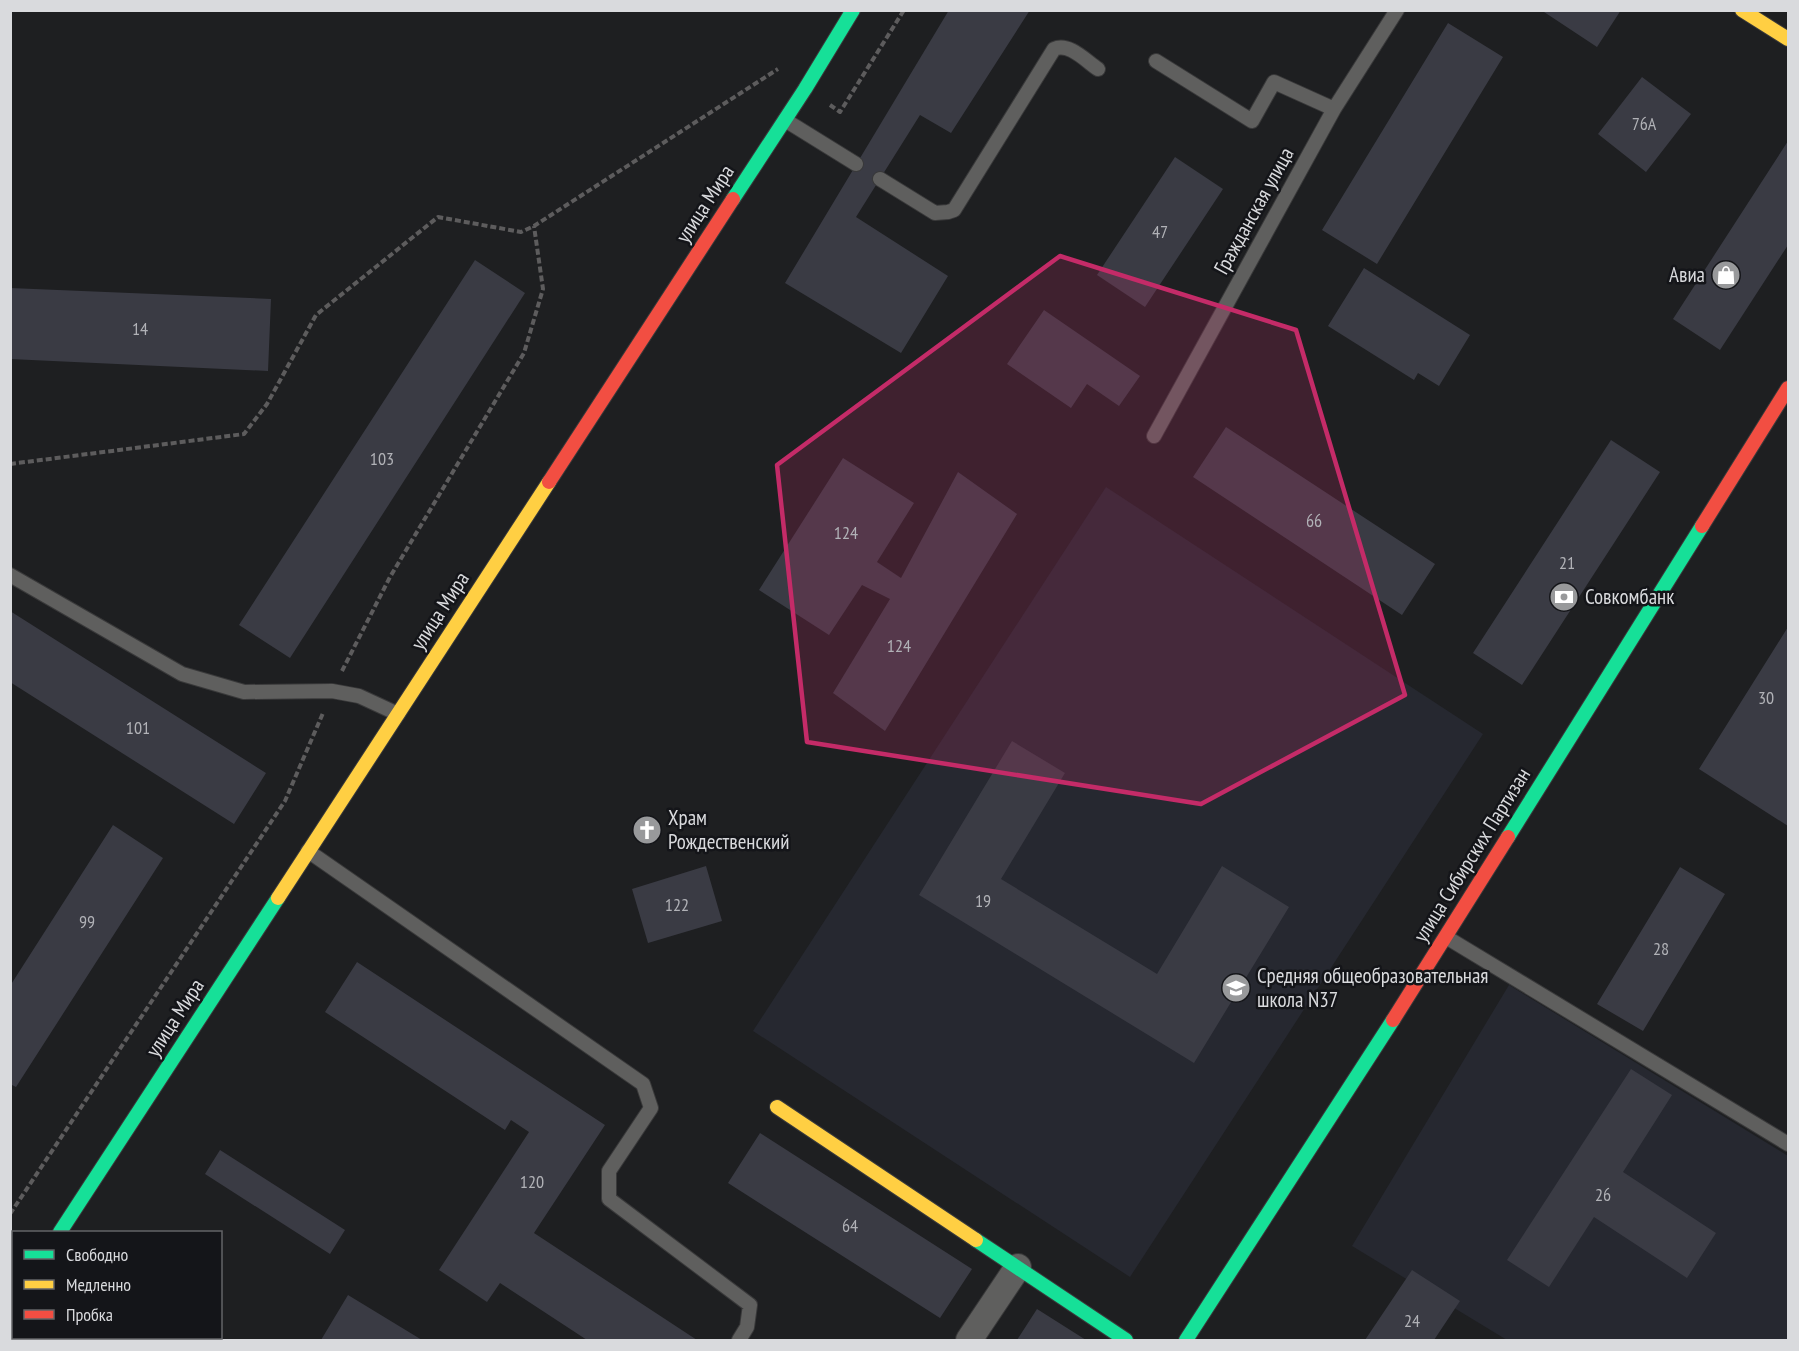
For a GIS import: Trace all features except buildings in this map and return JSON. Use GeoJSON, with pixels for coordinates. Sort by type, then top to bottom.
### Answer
{"type":"FeatureCollection","features":[{"type":"Feature","properties":{"kind":"street","name":"улица Мира"},"geometry":{"type":"LineString","coordinates":[[61,1231],[785,120],[853,10]]}},
{"type":"Feature","properties":{"kind":"street"},"geometry":{"type":"LineString","coordinates":[[1742,10],[1788,39]]}},
{"type":"Feature","properties":{"kind":"street","name":"улица Сибирских Партизан"},"geometry":{"type":"LineString","coordinates":[[1186,1341],[1446,937],[1788,388]]}},
{"type":"Feature","properties":{"kind":"street"},"geometry":{"type":"LineString","coordinates":[[777,1107],[1126,1341]]}},
{"type":"Feature","properties":{"kind":"street"},"geometry":{"type":"LineString","coordinates":[[969,1341],[1018,1268]]}},
{"type":"Feature","properties":{"kind":"lane","name":"Гражданская улица"},"geometry":{"type":"LineString","coordinates":[[1154,436],[1334,109],[1396,10]]}},
{"type":"Feature","properties":{"kind":"lane"},"geometry":{"type":"LineString","coordinates":[[880,179],[935,213],[954,210],[1054,50],[1058,47],[1067,48],[1098,69]]}},
{"type":"Feature","properties":{"kind":"lane"},"geometry":{"type":"LineString","coordinates":[[1156,61],[1252,121],[1274,82],[1334,109]]}},
{"type":"Feature","properties":{"kind":"lane"},"geometry":{"type":"LineString","coordinates":[[785,120],[856,164]]}},
{"type":"Feature","properties":{"kind":"lane"},"geometry":{"type":"LineString","coordinates":[[10,575],[182,674],[244,692],[332,691],[359,696],[398,714]]}},
{"type":"Feature","properties":{"kind":"lane"},"geometry":{"type":"LineString","coordinates":[[309,851],[643,1084],[651,1108],[609,1171],[609,1199],[750,1305],[747,1327],[739,1341]]}},
{"type":"Feature","properties":{"kind":"lane"},"geometry":{"type":"LineString","coordinates":[[1446,937],[1788,1144]]}},
{"type":"Feature","properties":{"kind":"path"},"geometry":{"type":"LineString","coordinates":[[10,464],[244,434],[267,404],[316,315],[438,217],[521,232],[534,226],[779,69],[840,112],[904,10]]}},
{"type":"Feature","properties":{"kind":"path"},"geometry":{"type":"LineString","coordinates":[[10,1214],[285,801],[332,691],[390,577],[524,353],[543,289],[534,226]]}},
{"type":"Feature","properties":{"kind":"highlighted area"},"geometry":{"type":"Polygon","coordinates":[[[1060,256],[1296,330],[1405,695],[1201,804],[807,742],[777,465],[1060,256]]]}},
{"type":"Feature","properties":{"kind":"shaded area"},"geometry":{"type":"Polygon","coordinates":[[[1106,487],[1483,734],[1130,1277],[753,1031],[1106,487]]]}},
{"type":"Feature","properties":{"kind":"shaded area"},"geometry":{"type":"Polygon","coordinates":[[[1509,985],[1788,1156],[1788,1340],[1507,1340],[1352,1246],[1509,985]]]}},
{"type":"Feature","properties":{"kind":"traffic: fast"},"geometry":{"type":"LineString","coordinates":[[733,199],[805,89],[853,10]]}},
{"type":"Feature","properties":{"kind":"traffic: fast"},"geometry":{"type":"LineString","coordinates":[[1508,837],[1702,526]]}},
{"type":"Feature","properties":{"kind":"traffic: fast"},"geometry":{"type":"LineString","coordinates":[[61,1231],[278,898]]}},
{"type":"Feature","properties":{"kind":"traffic: fast"},"geometry":{"type":"LineString","coordinates":[[1186,1340],[1393,1020]]}},
{"type":"Feature","properties":{"kind":"traffic: fast"},"geometry":{"type":"LineString","coordinates":[[976,1240],[1126,1340]]}},
{"type":"Feature","properties":{"kind":"traffic: slow"},"geometry":{"type":"LineString","coordinates":[[1742,10],[1788,39]]}},
{"type":"Feature","properties":{"kind":"traffic: slow"},"geometry":{"type":"LineString","coordinates":[[278,898],[549,482]]}},
{"type":"Feature","properties":{"kind":"traffic: slow"},"geometry":{"type":"LineString","coordinates":[[777,1107],[976,1240]]}},
{"type":"Feature","properties":{"kind":"traffic: jam"},"geometry":{"type":"LineString","coordinates":[[549,482],[733,199]]}},
{"type":"Feature","properties":{"kind":"traffic: jam"},"geometry":{"type":"LineString","coordinates":[[1702,526],[1788,388]]}},
{"type":"Feature","properties":{"kind":"traffic: jam"},"geometry":{"type":"LineString","coordinates":[[1393,1020],[1508,837]]}},
{"type":"Feature","properties":{"kind":"place","name":"Авиа"},"geometry":{"type":"Point","coordinates":[1726,275]}},
{"type":"Feature","properties":{"kind":"place","name":"Совкомбанк"},"geometry":{"type":"Point","coordinates":[1564,597]}},
{"type":"Feature","properties":{"kind":"place","name":"Храм Рождественский"},"geometry":{"type":"Point","coordinates":[647,830]}},
{"type":"Feature","properties":{"kind":"place","name":"Средняя общеобразовательная школа N37"},"geometry":{"type":"Point","coordinates":[1236,988]}}]}
